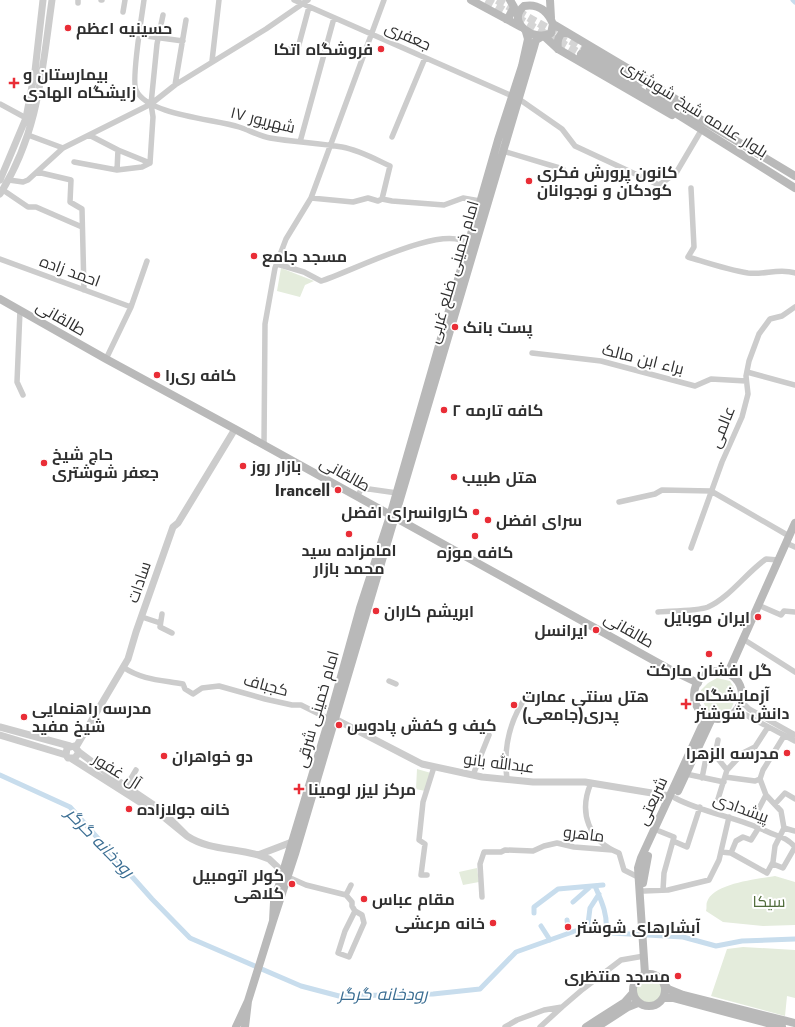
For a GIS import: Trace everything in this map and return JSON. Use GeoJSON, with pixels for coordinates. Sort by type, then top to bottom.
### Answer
{"type":"FeatureCollection","features":[{"type":"Feature","properties":{"kind":"main road"},"geometry":{"type":"LineString","coordinates":[[471,0],[524,30],[543,37],[558,49],[675,117],[690,118],[688,108],[649,80],[568,34],[552,22],[546,11],[535,6],[510,0]]}},
{"type":"Feature","properties":{"kind":"main road"},"geometry":{"type":"LineString","coordinates":[[506,19],[509,17],[514,7],[510,0]]}},
{"type":"Feature","properties":{"kind":"main road"},"geometry":{"type":"LineString","coordinates":[[543,37],[551,33],[552,22],[550,0]]}},
{"type":"Feature","properties":{"kind":"main road"},"geometry":{"type":"LineString","coordinates":[[524,30],[519,22],[518,14],[528,4]]}},
{"type":"Feature","properties":{"kind":"main road","name":"امام خمینی ضلع غربی"},"geometry":{"type":"LineString","coordinates":[[524,30],[531,46]]}},
{"type":"Feature","properties":{"kind":"main road"},"geometry":{"type":"LineString","coordinates":[[558,49],[557,43],[559,36],[562,33],[568,34]]}},
{"type":"Feature","properties":{"kind":"main road","name":"امام خمینی ضلع غربی"},"geometry":{"type":"LineString","coordinates":[[392,517],[472,245],[480,201],[531,46],[536,40],[543,37]]}},
{"type":"Feature","properties":{"kind":"main road","name":"بلوار علامه شیخ شوشتری"},"geometry":{"type":"LineString","coordinates":[[583,51],[690,118],[795,176]]}},
{"type":"Feature","properties":{"kind":"main road","name":"امام خمینی ضلع غربی"},"geometry":{"type":"LineString","coordinates":[[392,517],[397,493],[472,245],[503,151],[515,98]]}},
{"type":"Feature","properties":{"kind":"main road","name":"بلوار علامه شیخ شوشتری"},"geometry":{"type":"LineString","coordinates":[[690,118],[702,129],[795,188]]}},
{"type":"Feature","properties":{"kind":"main road","name":"طالقانی"},"geometry":{"type":"LineString","coordinates":[[0,299],[392,517],[671,670],[698,683]]}},
{"type":"Feature","properties":{"kind":"main road","name":"امام خمینی شرقی"},"geometry":{"type":"LineString","coordinates":[[248,1001],[273,921],[274,902],[286,875],[331,719],[360,608],[392,517]]}},
{"type":"Feature","properties":{"kind":"main road"},"geometry":{"type":"LineString","coordinates":[[728,673],[795,523]]}},
{"type":"Feature","properties":{"kind":"main road"},"geometry":{"type":"LineString","coordinates":[[714,671],[728,673],[739,683],[742,697],[740,706],[727,718],[710,717],[698,706],[695,699],[698,683],[714,671]]}},
{"type":"Feature","properties":{"kind":"main road","name":"شریعتی"},"geometry":{"type":"LineString","coordinates":[[641,905],[644,891],[646,860],[660,831],[672,797],[686,774],[710,717]]}},
{"type":"Feature","properties":{"kind":"main road","name":"شریعتی"},"geometry":{"type":"LineString","coordinates":[[641,905],[638,877],[641,858],[710,717]]}},
{"type":"Feature","properties":{"kind":"main road","name":"امام خمینی شرقی"},"geometry":{"type":"LineString","coordinates":[[286,875],[292,842],[331,719]]}},
{"type":"Feature","properties":{"kind":"main road"},"geometry":{"type":"LineString","coordinates":[[641,905],[645,974]]}},
{"type":"Feature","properties":{"kind":"main road"},"geometry":{"type":"LineString","coordinates":[[782,1027],[772,1023],[683,995],[668,989],[655,975],[645,974],[637,979],[633,988],[633,993],[638,1003],[648,1007],[653,1006],[663,998],[673,998],[772,1023],[795,1023]]}},
{"type":"Feature","properties":{"kind":"main road"},"geometry":{"type":"LineString","coordinates":[[663,998],[665,985]]}},
{"type":"Feature","properties":{"kind":"main road"},"geometry":{"type":"LineString","coordinates":[[586,1027],[625,1002],[633,993]]}},
{"type":"Feature","properties":{"kind":"main road"},"geometry":{"type":"LineString","coordinates":[[236,1027],[248,1001]]}},
{"type":"Feature","properties":{"kind":"main road"},"geometry":{"type":"LineString","coordinates":[[245,1027],[248,1001]]}},
{"type":"Feature","properties":{"kind":"main road"},"geometry":{"type":"LineString","coordinates":[[597,1027],[628,1007],[638,1003]]}},
{"type":"Feature","properties":{"kind":"street"},"geometry":{"type":"LineString","coordinates":[[0,180],[26,118],[35,71],[43,0]]}},
{"type":"Feature","properties":{"kind":"street"},"geometry":{"type":"LineString","coordinates":[[52,0],[45,62],[34,120],[9,180],[1,192],[28,207],[36,207],[82,227]]}},
{"type":"Feature","properties":{"kind":"street"},"geometry":{"type":"LineString","coordinates":[[124,12],[125,0]]}},
{"type":"Feature","properties":{"kind":"street"},"geometry":{"type":"LineString","coordinates":[[144,0],[139,35],[183,41]]}},
{"type":"Feature","properties":{"kind":"street"},"geometry":{"type":"LineString","coordinates":[[212,61],[219,0]]}},
{"type":"Feature","properties":{"kind":"street","name":"جعفری"},"geometry":{"type":"LineString","coordinates":[[294,0],[515,98],[562,129],[575,146],[660,185],[676,173],[702,129]]}},
{"type":"Feature","properties":{"kind":"street"},"geometry":{"type":"LineString","coordinates":[[9,180],[23,182],[37,172],[63,148],[151,104],[175,85],[266,29],[308,0]]}},
{"type":"Feature","properties":{"kind":"street"},"geometry":{"type":"LineString","coordinates":[[264,445],[265,324],[277,264],[286,239],[312,198],[329,146],[384,0]]}},
{"type":"Feature","properties":{"kind":"street"},"geometry":{"type":"LineString","coordinates":[[277,47],[294,50],[298,48],[309,7]]}},
{"type":"Feature","properties":{"kind":"street"},"geometry":{"type":"LineString","coordinates":[[150,163],[153,118],[151,104],[157,44],[160,38],[163,15]]}},
{"type":"Feature","properties":{"kind":"street"},"geometry":{"type":"LineString","coordinates":[[300,142],[334,18]]}},
{"type":"Feature","properties":{"kind":"street"},"geometry":{"type":"LineString","coordinates":[[175,85],[186,20]]}},
{"type":"Feature","properties":{"kind":"street","name":"۱۷ شهریور"},"geometry":{"type":"LineString","coordinates":[[139,35],[135,89],[140,97],[166,111],[238,126],[269,138],[343,148],[390,166],[382,199]]}},
{"type":"Feature","properties":{"kind":"street"},"geometry":{"type":"LineString","coordinates":[[392,137],[425,58]]}},
{"type":"Feature","properties":{"kind":"street"},"geometry":{"type":"LineString","coordinates":[[0,104],[26,118],[34,120]]}},
{"type":"Feature","properties":{"kind":"street"},"geometry":{"type":"LineString","coordinates":[[28,135],[63,148]]}},
{"type":"Feature","properties":{"kind":"street"},"geometry":{"type":"LineString","coordinates":[[89,135],[118,150],[150,163]]}},
{"type":"Feature","properties":{"kind":"street"},"geometry":{"type":"LineString","coordinates":[[117,170],[118,150]]}},
{"type":"Feature","properties":{"kind":"street"},"geometry":{"type":"LineString","coordinates":[[503,151],[563,169]]}},
{"type":"Feature","properties":{"kind":"street"},"geometry":{"type":"LineString","coordinates":[[74,162],[117,170],[142,167],[150,163]]}},
{"type":"Feature","properties":{"kind":"street"},"geometry":{"type":"LineString","coordinates":[[37,172],[71,180],[70,202],[82,209],[84,290]]}},
{"type":"Feature","properties":{"kind":"street"},"geometry":{"type":"LineString","coordinates":[[691,188],[694,246],[688,257],[749,273],[768,273],[776,271],[795,273]]}},
{"type":"Feature","properties":{"kind":"street"},"geometry":{"type":"LineString","coordinates":[[312,198],[353,202],[368,198],[444,205],[463,198],[480,201]]}},
{"type":"Feature","properties":{"kind":"street"},"geometry":{"type":"LineString","coordinates":[[277,264],[304,272],[320,281],[407,246],[447,238],[464,240],[472,245]]}},
{"type":"Feature","properties":{"kind":"street","name":"احمد زاده"},"geometry":{"type":"LineString","coordinates":[[0,258],[131,307]]}},
{"type":"Feature","properties":{"kind":"street"},"geometry":{"type":"LineString","coordinates":[[106,359],[131,307],[147,261]]}},
{"type":"Feature","properties":{"kind":"street","name":"عالمی"},"geometry":{"type":"LineString","coordinates":[[691,548],[722,462],[742,417],[748,394],[746,381],[749,361],[759,334],[770,319],[782,316],[795,307]]}},
{"type":"Feature","properties":{"kind":"street"},"geometry":{"type":"LineString","coordinates":[[20,310],[17,382],[23,395]]}},
{"type":"Feature","properties":{"kind":"street","name":"براء ابن مالک"},"geometry":{"type":"LineString","coordinates":[[532,353],[601,361],[695,386],[711,379],[746,381]]}},
{"type":"Feature","properties":{"kind":"street"},"geometry":{"type":"LineString","coordinates":[[747,372],[795,385]]}},
{"type":"Feature","properties":{"kind":"street","name":"سادات"},"geometry":{"type":"LineString","coordinates":[[75,748],[108,695],[128,659],[173,527],[178,523],[235,429]]}},
{"type":"Feature","properties":{"kind":"street"},"geometry":{"type":"LineString","coordinates":[[358,494],[362,488],[397,493]]}},
{"type":"Feature","properties":{"kind":"street"},"geometry":{"type":"LineString","coordinates":[[618,502],[655,494],[662,490],[711,491],[788,540],[795,547]]}},
{"type":"Feature","properties":{"kind":"street"},"geometry":{"type":"LineString","coordinates":[[658,612],[707,607],[724,597],[766,559],[778,560]]}},
{"type":"Feature","properties":{"kind":"street"},"geometry":{"type":"LineString","coordinates":[[758,605],[781,615],[784,611],[795,612]]}},
{"type":"Feature","properties":{"kind":"street"},"geometry":{"type":"LineString","coordinates":[[162,614],[160,627],[172,633]]}},
{"type":"Feature","properties":{"kind":"street"},"geometry":{"type":"LineString","coordinates":[[142,618],[160,623]]}},
{"type":"Feature","properties":{"kind":"street"},"geometry":{"type":"LineString","coordinates":[[743,639],[795,672]]}},
{"type":"Feature","properties":{"kind":"street","name":"کجباف"},"geometry":{"type":"LineString","coordinates":[[123,667],[134,675],[156,681],[168,681],[182,684],[185,689],[193,694],[202,688],[219,686],[265,699],[292,705],[301,705],[331,719]]}},
{"type":"Feature","properties":{"kind":"street"},"geometry":{"type":"LineString","coordinates":[[389,681],[396,684]]}},
{"type":"Feature","properties":{"kind":"street"},"geometry":{"type":"LineString","coordinates":[[507,779],[505,765],[507,741],[513,718],[528,694]]}},
{"type":"Feature","properties":{"kind":"street"},"geometry":{"type":"LineString","coordinates":[[742,697],[744,704],[749,709],[795,735]]}},
{"type":"Feature","properties":{"kind":"street"},"geometry":{"type":"LineString","coordinates":[[734,713],[746,715],[795,741]]}},
{"type":"Feature","properties":{"kind":"street","name":"عبدالله بانو"},"geometry":{"type":"LineString","coordinates":[[331,719],[422,764],[434,767],[472,775],[507,779],[591,783],[672,797]]}},
{"type":"Feature","properties":{"kind":"street"},"geometry":{"type":"LineString","coordinates":[[0,727],[75,748]]}},
{"type":"Feature","properties":{"kind":"street"},"geometry":{"type":"LineString","coordinates":[[718,799],[727,770],[743,753],[755,747],[768,727]]}},
{"type":"Feature","properties":{"kind":"street","name":"آل غفور"},"geometry":{"type":"LineString","coordinates":[[0,734],[69,757],[158,814],[196,842],[244,851],[269,859],[286,875]]}},
{"type":"Feature","properties":{"kind":"street"},"geometry":{"type":"LineString","coordinates":[[472,775],[489,735]]}},
{"type":"Feature","properties":{"kind":"street"},"geometry":{"type":"LineString","coordinates":[[721,852],[731,853],[767,873],[773,862],[775,846],[784,828],[781,811],[766,795],[760,779],[763,770],[784,736]]}},
{"type":"Feature","properties":{"kind":"street"},"geometry":{"type":"LineString","coordinates":[[718,740],[715,755],[727,770]]}},
{"type":"Feature","properties":{"kind":"street"},"geometry":{"type":"LineString","coordinates":[[67,748],[75,748],[77,757],[69,757],[67,748]]}},
{"type":"Feature","properties":{"kind":"street","name":"آل غفور"},"geometry":{"type":"LineString","coordinates":[[75,748],[126,787],[161,810],[187,836]]}},
{"type":"Feature","properties":{"kind":"street"},"geometry":{"type":"LineString","coordinates":[[702,778],[706,758],[715,755]]}},
{"type":"Feature","properties":{"kind":"street"},"geometry":{"type":"LineString","coordinates":[[427,875],[421,875],[424,844],[419,840],[423,802],[434,767]]}},
{"type":"Feature","properties":{"kind":"street"},"geometry":{"type":"LineString","coordinates":[[126,787],[136,770]]}},
{"type":"Feature","properties":{"kind":"street"},"geometry":{"type":"LineString","coordinates":[[686,774],[702,778],[725,780],[755,781],[760,779]]}},
{"type":"Feature","properties":{"kind":"street"},"geometry":{"type":"LineString","coordinates":[[591,783],[587,791],[586,818],[596,838],[612,850],[619,853],[624,870],[638,877]]}},
{"type":"Feature","properties":{"kind":"street"},"geometry":{"type":"LineString","coordinates":[[775,804],[785,793],[795,799]]}},
{"type":"Feature","properties":{"kind":"street"},"geometry":{"type":"LineString","coordinates":[[731,853],[736,841],[743,838],[751,840],[759,828],[762,819],[756,814],[766,795]]}},
{"type":"Feature","properties":{"kind":"street","name":"پیشدادی"},"geometry":{"type":"LineString","coordinates":[[672,797],[780,836],[788,840],[795,847]]}},
{"type":"Feature","properties":{"kind":"street"},"geometry":{"type":"LineString","coordinates":[[673,841],[687,847],[700,807]]}},
{"type":"Feature","properties":{"kind":"street"},"geometry":{"type":"LineString","coordinates":[[644,891],[663,890],[709,880],[721,852],[729,817]]}},
{"type":"Feature","properties":{"kind":"street"},"geometry":{"type":"LineString","coordinates":[[784,828],[795,831]]}},
{"type":"Feature","properties":{"kind":"street"},"geometry":{"type":"LineString","coordinates":[[660,831],[674,837],[664,873],[663,890]]}},
{"type":"Feature","properties":{"kind":"street"},"geometry":{"type":"LineString","coordinates":[[258,855],[292,842]]}},
{"type":"Feature","properties":{"kind":"street","name":"ماهرو"},"geometry":{"type":"LineString","coordinates":[[482,897],[480,864],[484,852],[501,852],[505,850],[533,851],[556,843],[574,847],[612,850]]}},
{"type":"Feature","properties":{"kind":"street"},"geometry":{"type":"LineString","coordinates":[[773,862],[773,864],[783,868],[795,847]]}},
{"type":"Feature","properties":{"kind":"street"},"geometry":{"type":"LineString","coordinates":[[286,875],[306,885],[346,895],[352,902],[352,906],[355,911],[362,915],[364,923],[350,957],[338,953],[345,931],[355,911]]}},
{"type":"Feature","properties":{"kind":"street"},"geometry":{"type":"LineString","coordinates":[[346,895],[351,885]]}},
{"type":"Feature","properties":{"kind":"street"},"geometry":{"type":"LineString","coordinates":[[540,1027],[583,989],[621,960],[644,956]]}},
{"type":"Feature","properties":{"kind":"street"},"geometry":{"type":"LineString","coordinates":[[505,1027],[517,1020],[544,1010],[562,1007]]}},
{"type":"Feature","properties":{"kind":"green space"},"geometry":{"type":"Polygon","coordinates":[[[281,268],[314,281],[305,285],[300,297],[277,291],[281,268]]]}},
{"type":"Feature","properties":{"kind":"green space"},"geometry":{"type":"Polygon","coordinates":[[[717,678],[730,681],[734,688],[735,695],[731,709],[715,713],[708,711],[702,700],[701,690],[708,683],[717,678]]]}},
{"type":"Feature","properties":{"kind":"green space"},"geometry":{"type":"Polygon","coordinates":[[[417,769],[431,773],[425,791],[416,789],[417,769]]]}},
{"type":"Feature","properties":{"kind":"green space"},"geometry":{"type":"Polygon","coordinates":[[[477,868],[479,882],[463,885],[459,872],[477,868]]]}},
{"type":"Feature","properties":{"kind":"green space","name":"سیکا"},"geometry":{"type":"Polygon","coordinates":[[[775,876],[795,882],[795,925],[763,926],[723,922],[706,911],[707,902],[718,890],[737,883],[775,876]]]}},
{"type":"Feature","properties":{"kind":"green space"},"geometry":{"type":"Polygon","coordinates":[[[743,947],[795,950],[795,998],[787,996],[785,1016],[711,996],[727,949],[743,947]]]}},
{"type":"Feature","properties":{"kind":"green space"},"geometry":{"type":"Polygon","coordinates":[[[649,977],[658,981],[662,990],[658,999],[649,1003],[640,999],[636,990],[640,981],[649,977]]]}},
{"type":"Feature","properties":{"kind":"waterway","name":"رودخانه گرگر"},"geometry":{"type":"LineString","coordinates":[[0,775],[70,807],[152,899],[190,938],[301,986],[339,996],[433,994],[480,989],[516,952],[575,931],[683,937],[716,946],[742,941],[795,939]]}},
{"type":"Feature","properties":{"kind":"waterway"},"geometry":{"type":"LineString","coordinates":[[534,913],[534,907],[558,889],[603,885]]}},
{"type":"Feature","properties":{"kind":"waterway"},"geometry":{"type":"LineString","coordinates":[[595,886],[605,914],[606,933]]}},
{"type":"Feature","properties":{"kind":"waterway"},"geometry":{"type":"LineString","coordinates":[[573,902],[590,887]]}},
{"type":"Feature","properties":{"kind":"waterway"},"geometry":{"type":"LineString","coordinates":[[587,932],[590,908],[599,894]]}},
{"type":"Feature","properties":{"kind":"waterway"},"geometry":{"type":"LineString","coordinates":[[567,920],[569,933]]}},
{"type":"Feature","properties":{"kind":"waterway"},"geometry":{"type":"LineString","coordinates":[[541,926],[550,940]]}},
{"type":"Feature","properties":{"kind":"tunnel"},"geometry":{"type":"LineString","coordinates":[[486,0],[581,54]]}},
{"type":"Feature","properties":{"kind":"tunnel"},"geometry":{"type":"LineString","coordinates":[[497,0],[585,49]]}},
{"type":"Feature","properties":{"kind":"place","name":"حسینیه اعظم"},"geometry":{"type":"Point","coordinates":[68,28]}},
{"type":"Feature","properties":{"kind":"place","name":"فروشگاه اتکا"},"geometry":{"type":"Point","coordinates":[381,49]}},
{"type":"Feature","properties":{"kind":"place","name":"بیمارستان و زایشگاه الهادی"},"geometry":{"type":"Point","coordinates":[14,83]}},
{"type":"Feature","properties":{"kind":"place","name":"کانون پرورش فکری کودکان و نوجوانان"},"geometry":{"type":"Point","coordinates":[529,181]}},
{"type":"Feature","properties":{"kind":"place","name":"مسجد جامع"},"geometry":{"type":"Point","coordinates":[254,256]}},
{"type":"Feature","properties":{"kind":"place","name":"پست بانک"},"geometry":{"type":"Point","coordinates":[455,327]}},
{"type":"Feature","properties":{"kind":"place","name":"کافه‌ ری‌را"},"geometry":{"type":"Point","coordinates":[157,375]}},
{"type":"Feature","properties":{"kind":"place","name":"کافه تارمه ۲"},"geometry":{"type":"Point","coordinates":[444,410]}},
{"type":"Feature","properties":{"kind":"place","name":"حاج شیخ جعفر شوشتری"},"geometry":{"type":"Point","coordinates":[44,463]}},
{"type":"Feature","properties":{"kind":"place","name":"بازار روز"},"geometry":{"type":"Point","coordinates":[243,466]}},
{"type":"Feature","properties":{"kind":"place","name":"هتل طبیب"},"geometry":{"type":"Point","coordinates":[454,477]}},
{"type":"Feature","properties":{"kind":"place","name":"Irancell"},"geometry":{"type":"Point","coordinates":[338,490]}},
{"type":"Feature","properties":{"kind":"place","name":"کاروانسرای افضل"},"geometry":{"type":"Point","coordinates":[476,512]}},
{"type":"Feature","properties":{"kind":"place","name":"سرای افضل"},"geometry":{"type":"Point","coordinates":[488,520]}},
{"type":"Feature","properties":{"kind":"place","name":"امامزاده سید محمد بازار"},"geometry":{"type":"Point","coordinates":[349,534]}},
{"type":"Feature","properties":{"kind":"place","name":"کافه موزه"},"geometry":{"type":"Point","coordinates":[475,536]}},
{"type":"Feature","properties":{"kind":"place","name":"ابریشم کاران"},"geometry":{"type":"Point","coordinates":[376,611]}},
{"type":"Feature","properties":{"kind":"place","name":"ایران موبایل"},"geometry":{"type":"Point","coordinates":[758,617]}},
{"type":"Feature","properties":{"kind":"place","name":"ایرانسل"},"geometry":{"type":"Point","coordinates":[596,630]}},
{"type":"Feature","properties":{"kind":"place","name":"گل افشان مارکت"},"geometry":{"type":"Point","coordinates":[709,654]}},
{"type":"Feature","properties":{"kind":"place","name":"آزمایشگاه دانش شوشتر"},"geometry":{"type":"Point","coordinates":[686,704]}},
{"type":"Feature","properties":{"kind":"place","name":"هتل سنتی عمارت پدری(جامعی)"},"geometry":{"type":"Point","coordinates":[514,705]}},
{"type":"Feature","properties":{"kind":"place","name":"مدرسه راهنمایی شیخ مفید"},"geometry":{"type":"Point","coordinates":[24,717]}},
{"type":"Feature","properties":{"kind":"place","name":"کیف و کفش پادوس"},"geometry":{"type":"Point","coordinates":[339,725]}},
{"type":"Feature","properties":{"kind":"place","name":"مدرسه الزهرا"},"geometry":{"type":"Point","coordinates":[787,753]}},
{"type":"Feature","properties":{"kind":"place","name":"دو خواهران"},"geometry":{"type":"Point","coordinates":[164,756]}},
{"type":"Feature","properties":{"kind":"place","name":"مرکز لیزر لومینا"},"geometry":{"type":"Point","coordinates":[299,789]}},
{"type":"Feature","properties":{"kind":"place","name":"خانه جولازاده"},"geometry":{"type":"Point","coordinates":[129,809]}},
{"type":"Feature","properties":{"kind":"place","name":"کولر اتومبیل کلاهی"},"geometry":{"type":"Point","coordinates":[292,884]}},
{"type":"Feature","properties":{"kind":"place","name":"مقام عباس"},"geometry":{"type":"Point","coordinates":[364,899]}},
{"type":"Feature","properties":{"kind":"place","name":"خانه مرعشی"},"geometry":{"type":"Point","coordinates":[493,923]}},
{"type":"Feature","properties":{"kind":"place","name":"آبشارهای شوشتر"},"geometry":{"type":"Point","coordinates":[568,927]}},
{"type":"Feature","properties":{"kind":"place","name":"مسجد منتظری"},"geometry":{"type":"Point","coordinates":[678,976]}}]}
